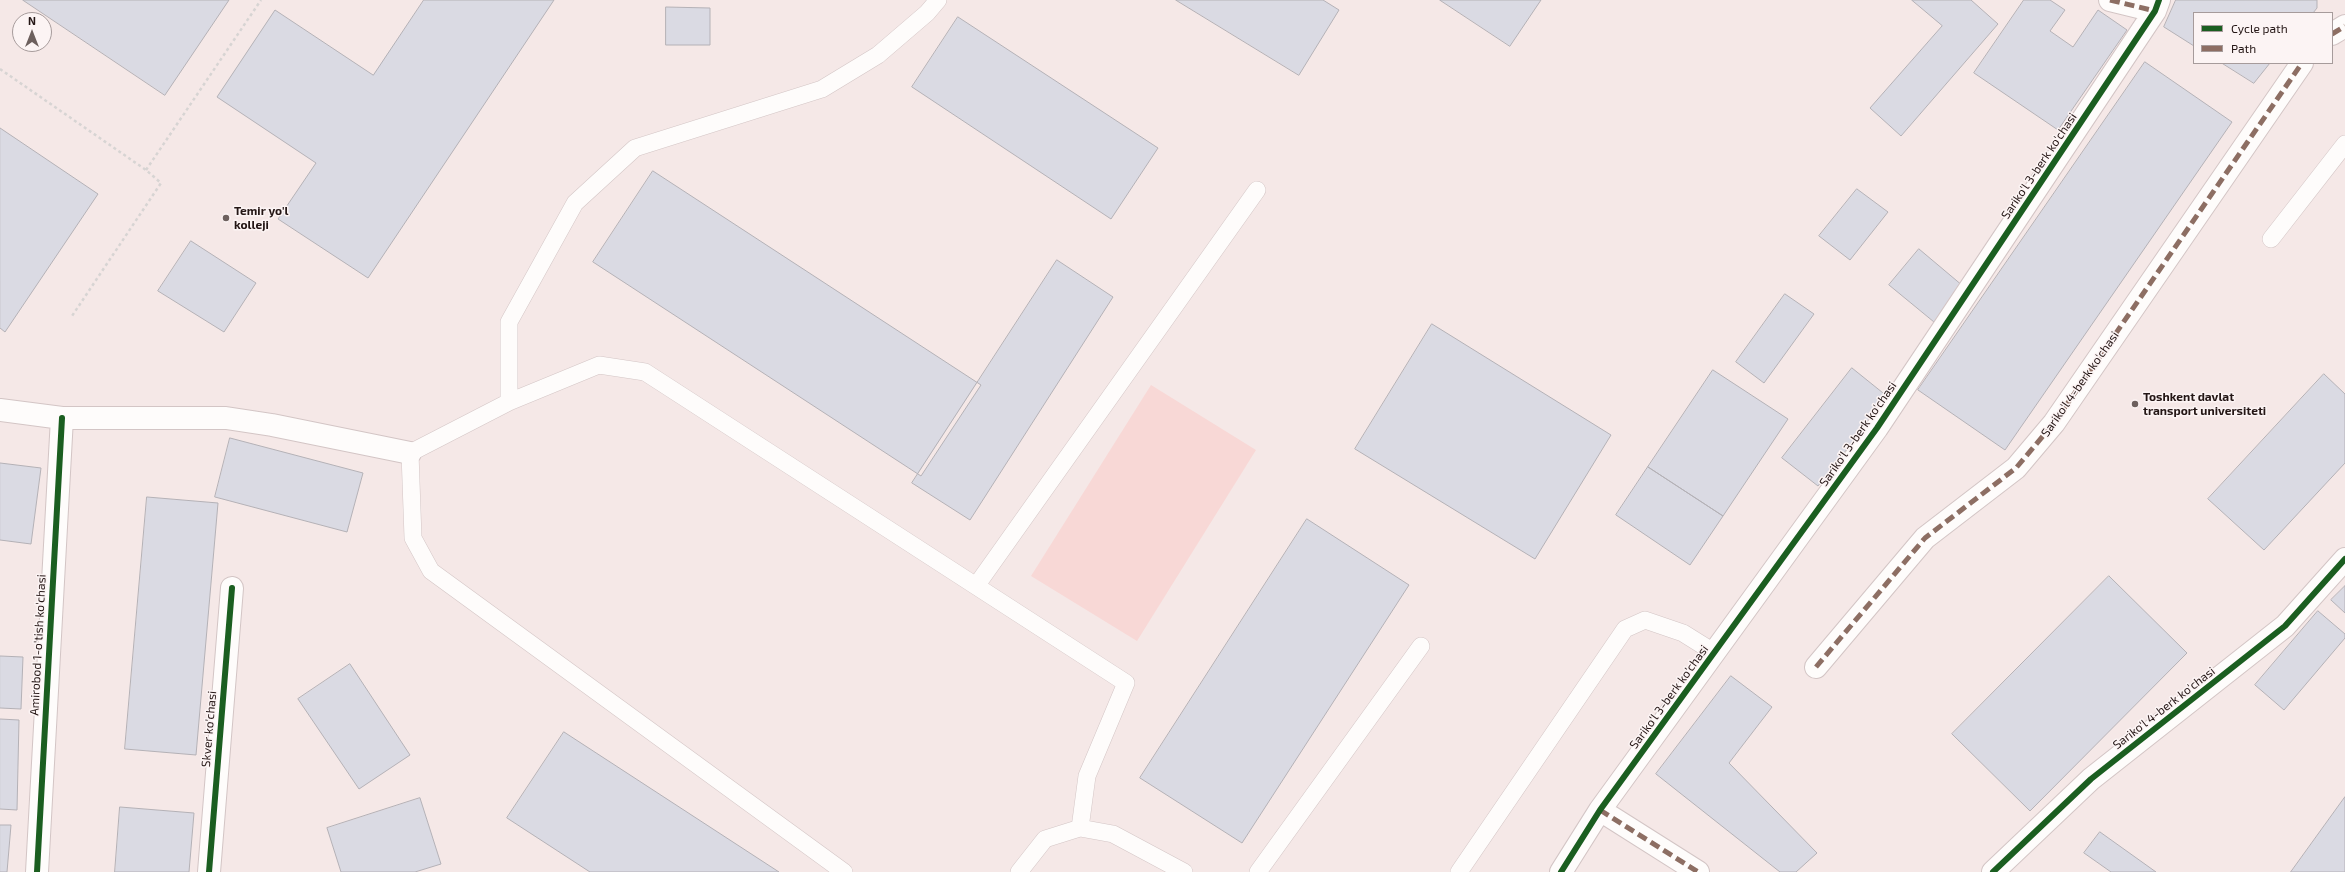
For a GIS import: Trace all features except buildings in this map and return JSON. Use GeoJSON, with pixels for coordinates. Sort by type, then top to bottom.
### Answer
{"type":"FeatureCollection","features":[{"type":"Feature","properties":{"kind":"street"},"geometry":{"type":"LineString","coordinates":[[2110,0],[2157,5]]}},
{"type":"Feature","properties":{"kind":"street","name":"Sariko'l 3-berk ko'chasi"},"geometry":{"type":"LineString","coordinates":[[1562,872],[1600,810],[1878,428],[2157,5]]}},
{"type":"Feature","properties":{"kind":"street"},"geometry":{"type":"LineString","coordinates":[[2333,33],[2345,26]]}},
{"type":"Feature","properties":{"kind":"street","name":"Sariko'l 4-berk ko'chasi"},"geometry":{"type":"LineString","coordinates":[[1816,667],[1925,538],[2016,468],[2054,423],[2301,64]]}},
{"type":"Feature","properties":{"kind":"street"},"geometry":{"type":"LineString","coordinates":[[0,410],[62,418],[226,418],[272,425],[410,453]]}},
{"type":"Feature","properties":{"kind":"street","name":"Amirobod 1-o'tish ko'chasi"},"geometry":{"type":"LineString","coordinates":[[37,872],[62,418]]}},
{"type":"Feature","properties":{"kind":"street","name":"Sariko'l 4-berk ko'chasi"},"geometry":{"type":"LineString","coordinates":[[1993,872],[2091,780],[2284,626],[2345,559]]}},
{"type":"Feature","properties":{"kind":"street","name":"Skver ko'chasi"},"geometry":{"type":"LineString","coordinates":[[208,872],[232,588]]}},
{"type":"Feature","properties":{"kind":"street"},"geometry":{"type":"LineString","coordinates":[[1600,810],[1698,872]]}},
{"type":"Feature","properties":{"kind":"lane"},"geometry":{"type":"LineString","coordinates":[[509,402],[509,322],[575,203],[635,148],[822,89],[878,55],[927,13],[938,0]]}},
{"type":"Feature","properties":{"kind":"lane"},"geometry":{"type":"LineString","coordinates":[[2271,239],[2345,144]]}},
{"type":"Feature","properties":{"kind":"lane"},"geometry":{"type":"LineString","coordinates":[[976,586],[1257,190]]}},
{"type":"Feature","properties":{"kind":"lane"},"geometry":{"type":"LineString","coordinates":[[844,872],[431,571],[413,538],[410,453],[509,402],[599,365],[645,372],[1126,683],[1087,776],[1080,828]]}},
{"type":"Feature","properties":{"kind":"lane"},"geometry":{"type":"LineString","coordinates":[[1459,872],[1625,629],[1645,620],[1683,633],[1715,653]]}},
{"type":"Feature","properties":{"kind":"lane"},"geometry":{"type":"LineString","coordinates":[[1258,872],[1421,646]]}},
{"type":"Feature","properties":{"kind":"lane"},"geometry":{"type":"LineString","coordinates":[[1019,872],[1045,839],[1080,828],[1113,834],[1184,872]]}},
{"type":"Feature","properties":{"kind":"path"},"geometry":{"type":"LineString","coordinates":[[146,170],[260,0]]}},
{"type":"Feature","properties":{"kind":"path"},"geometry":{"type":"LineString","coordinates":[[0,69],[146,170],[161,183],[72,316]]}},
{"type":"Feature","properties":{"kind":"shaded area"},"geometry":{"type":"Polygon","coordinates":[[[1151,385],[1256,450],[1137,641],[1031,576],[1151,385]]]}},
{"type":"Feature","properties":{"kind":"marked path"},"geometry":{"type":"LineString","coordinates":[[2110,0],[2155,11]]}},
{"type":"Feature","properties":{"kind":"marked path"},"geometry":{"type":"LineString","coordinates":[[2333,33],[2345,26]]}},
{"type":"Feature","properties":{"kind":"marked path"},"geometry":{"type":"LineString","coordinates":[[1816,667],[1925,538],[2016,468],[2054,423],[2301,64]]}},
{"type":"Feature","properties":{"kind":"marked path"},"geometry":{"type":"LineString","coordinates":[[1600,810],[1698,872]]}},
{"type":"Feature","properties":{"kind":"cycle path"},"geometry":{"type":"LineString","coordinates":[[1561,872],[1600,810],[1877,428],[2155,11],[2159,0]]}},
{"type":"Feature","properties":{"kind":"cycle path"},"geometry":{"type":"LineString","coordinates":[[37,872],[62,418]]}},
{"type":"Feature","properties":{"kind":"cycle path"},"geometry":{"type":"LineString","coordinates":[[1993,872],[2091,779],[2285,626],[2345,559]]}},
{"type":"Feature","properties":{"kind":"cycle path"},"geometry":{"type":"LineString","coordinates":[[209,872],[232,588]]}},
{"type":"Feature","properties":{"kind":"place","name":"Temir yo'l kolleji"},"geometry":{"type":"Point","coordinates":[226,218]}},
{"type":"Feature","properties":{"kind":"place","name":"Toshkent davlat transport universiteti"},"geometry":{"type":"Point","coordinates":[2135,404]}}]}
